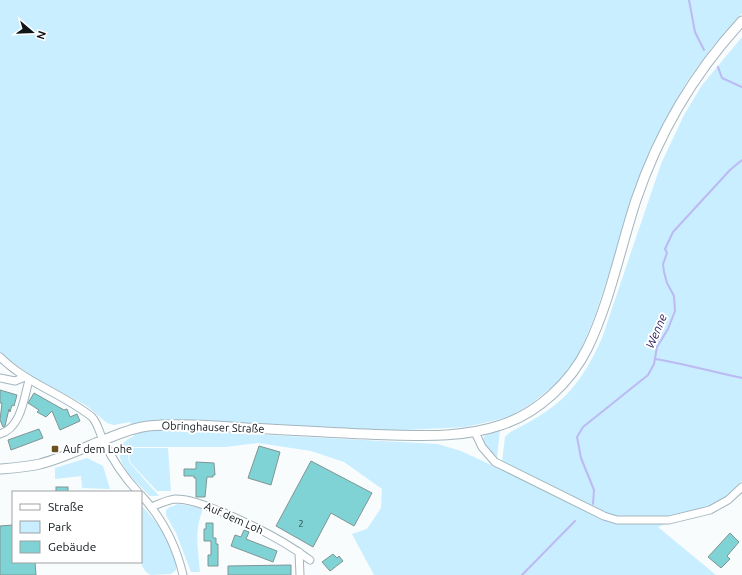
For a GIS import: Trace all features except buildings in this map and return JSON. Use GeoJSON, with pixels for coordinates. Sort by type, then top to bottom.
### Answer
{"type":"FeatureCollection","features":[{"type":"Feature","properties":{"kind":"street","name":"Obringhauser Straße"},"geometry":{"type":"LineString","coordinates":[[0,469],[42,464],[133,428],[159,426],[220,426],[433,436],[475,432],[509,422],[540,404],[568,379],[586,350],[602,311],[636,199],[661,137],[700,71],[742,21]]}},
{"type":"Feature","properties":{"kind":"street"},"geometry":{"type":"LineString","coordinates":[[0,357],[10,367],[92,417],[98,425],[103,441],[120,471],[137,491]]}},
{"type":"Feature","properties":{"kind":"street"},"geometry":{"type":"LineString","coordinates":[[0,378],[15,381],[27,378]]}},
{"type":"Feature","properties":{"kind":"street"},"geometry":{"type":"LineString","coordinates":[[0,434],[10,429],[16,423],[27,378]]}},
{"type":"Feature","properties":{"kind":"street"},"geometry":{"type":"LineString","coordinates":[[475,432],[482,447],[494,462],[612,519],[669,520],[710,510],[728,500],[742,487]]}},
{"type":"Feature","properties":{"kind":"street"},"geometry":{"type":"LineString","coordinates":[[142,496],[170,536],[183,575]]}},
{"type":"Feature","properties":{"kind":"street","name":"Auf dem Loh"},"geometry":{"type":"LineString","coordinates":[[151,507],[172,499],[202,504],[259,528],[310,560]]}},
{"type":"Feature","properties":{"kind":"street"},"geometry":{"type":"LineString","coordinates":[[299,552],[300,575]]}},
{"type":"Feature","properties":{"kind":"green space"},"geometry":{"type":"Polygon","coordinates":[[[0,0],[742,0],[742,13],[713,46],[688,80],[666,118],[650,150],[595,316],[578,356],[557,383],[532,403],[509,417],[466,427],[384,431],[191,431],[438,444],[461,451],[598,514],[599,509],[502,462],[505,437],[509,433],[547,411],[568,393],[587,367],[602,338],[661,164],[684,115],[702,85],[742,37],[742,481],[720,502],[658,527],[716,575],[374,575],[352,534],[367,529],[381,508],[382,489],[344,462],[311,451],[258,443],[225,447],[127,447],[129,462],[159,496],[150,496],[128,473],[119,453],[121,446],[125,441],[134,436],[130,422],[114,425],[107,423],[87,406],[35,378],[0,353],[0,0]]]}},
{"type":"Feature","properties":{"kind":"green space"},"geometry":{"type":"Polygon","coordinates":[[[500,430],[497,457],[486,446],[483,440],[487,434],[500,430]]]}},
{"type":"Feature","properties":{"kind":"green space"},"geometry":{"type":"Polygon","coordinates":[[[128,448],[168,448],[171,491],[157,491],[130,462],[128,448]]]}},
{"type":"Feature","properties":{"kind":"green space"},"geometry":{"type":"Polygon","coordinates":[[[87,458],[103,466],[110,489],[82,488],[81,476],[55,479],[55,468],[87,458]]]}},
{"type":"Feature","properties":{"kind":"green space"},"geometry":{"type":"Polygon","coordinates":[[[178,504],[203,509],[198,525],[200,572],[191,572],[176,533],[166,515],[166,510],[178,504]]]}},
{"type":"Feature","properties":{"kind":"green space"},"geometry":{"type":"Polygon","coordinates":[[[142,506],[159,526],[169,544],[176,562],[176,570],[171,574],[151,575],[146,572],[142,566],[142,506]]]}},
{"type":"Feature","properties":{"kind":"waterway"},"geometry":{"type":"LineString","coordinates":[[689,0],[695,32],[704,50]]}},
{"type":"Feature","properties":{"kind":"waterway"},"geometry":{"type":"LineString","coordinates":[[718,67],[722,78],[742,87]]}},
{"type":"Feature","properties":{"kind":"waterway","name":"Wenne"},"geometry":{"type":"LineString","coordinates":[[593,504],[594,490],[581,458],[577,437],[583,427],[648,375],[654,364],[657,347],[668,329],[675,311],[674,296],[667,283],[664,272],[663,264],[667,253],[665,249],[673,232],[730,170],[742,160]]}},
{"type":"Feature","properties":{"kind":"waterway"},"geometry":{"type":"LineString","coordinates":[[655,359],[742,378]]}},
{"type":"Feature","properties":{"kind":"waterway","name":"Wenne"},"geometry":{"type":"LineString","coordinates":[[522,575],[575,521]]}},
{"type":"Feature","properties":{"kind":"place","name":"Auf dem Lohe"},"geometry":{"type":"Point","coordinates":[55,449]}}]}
